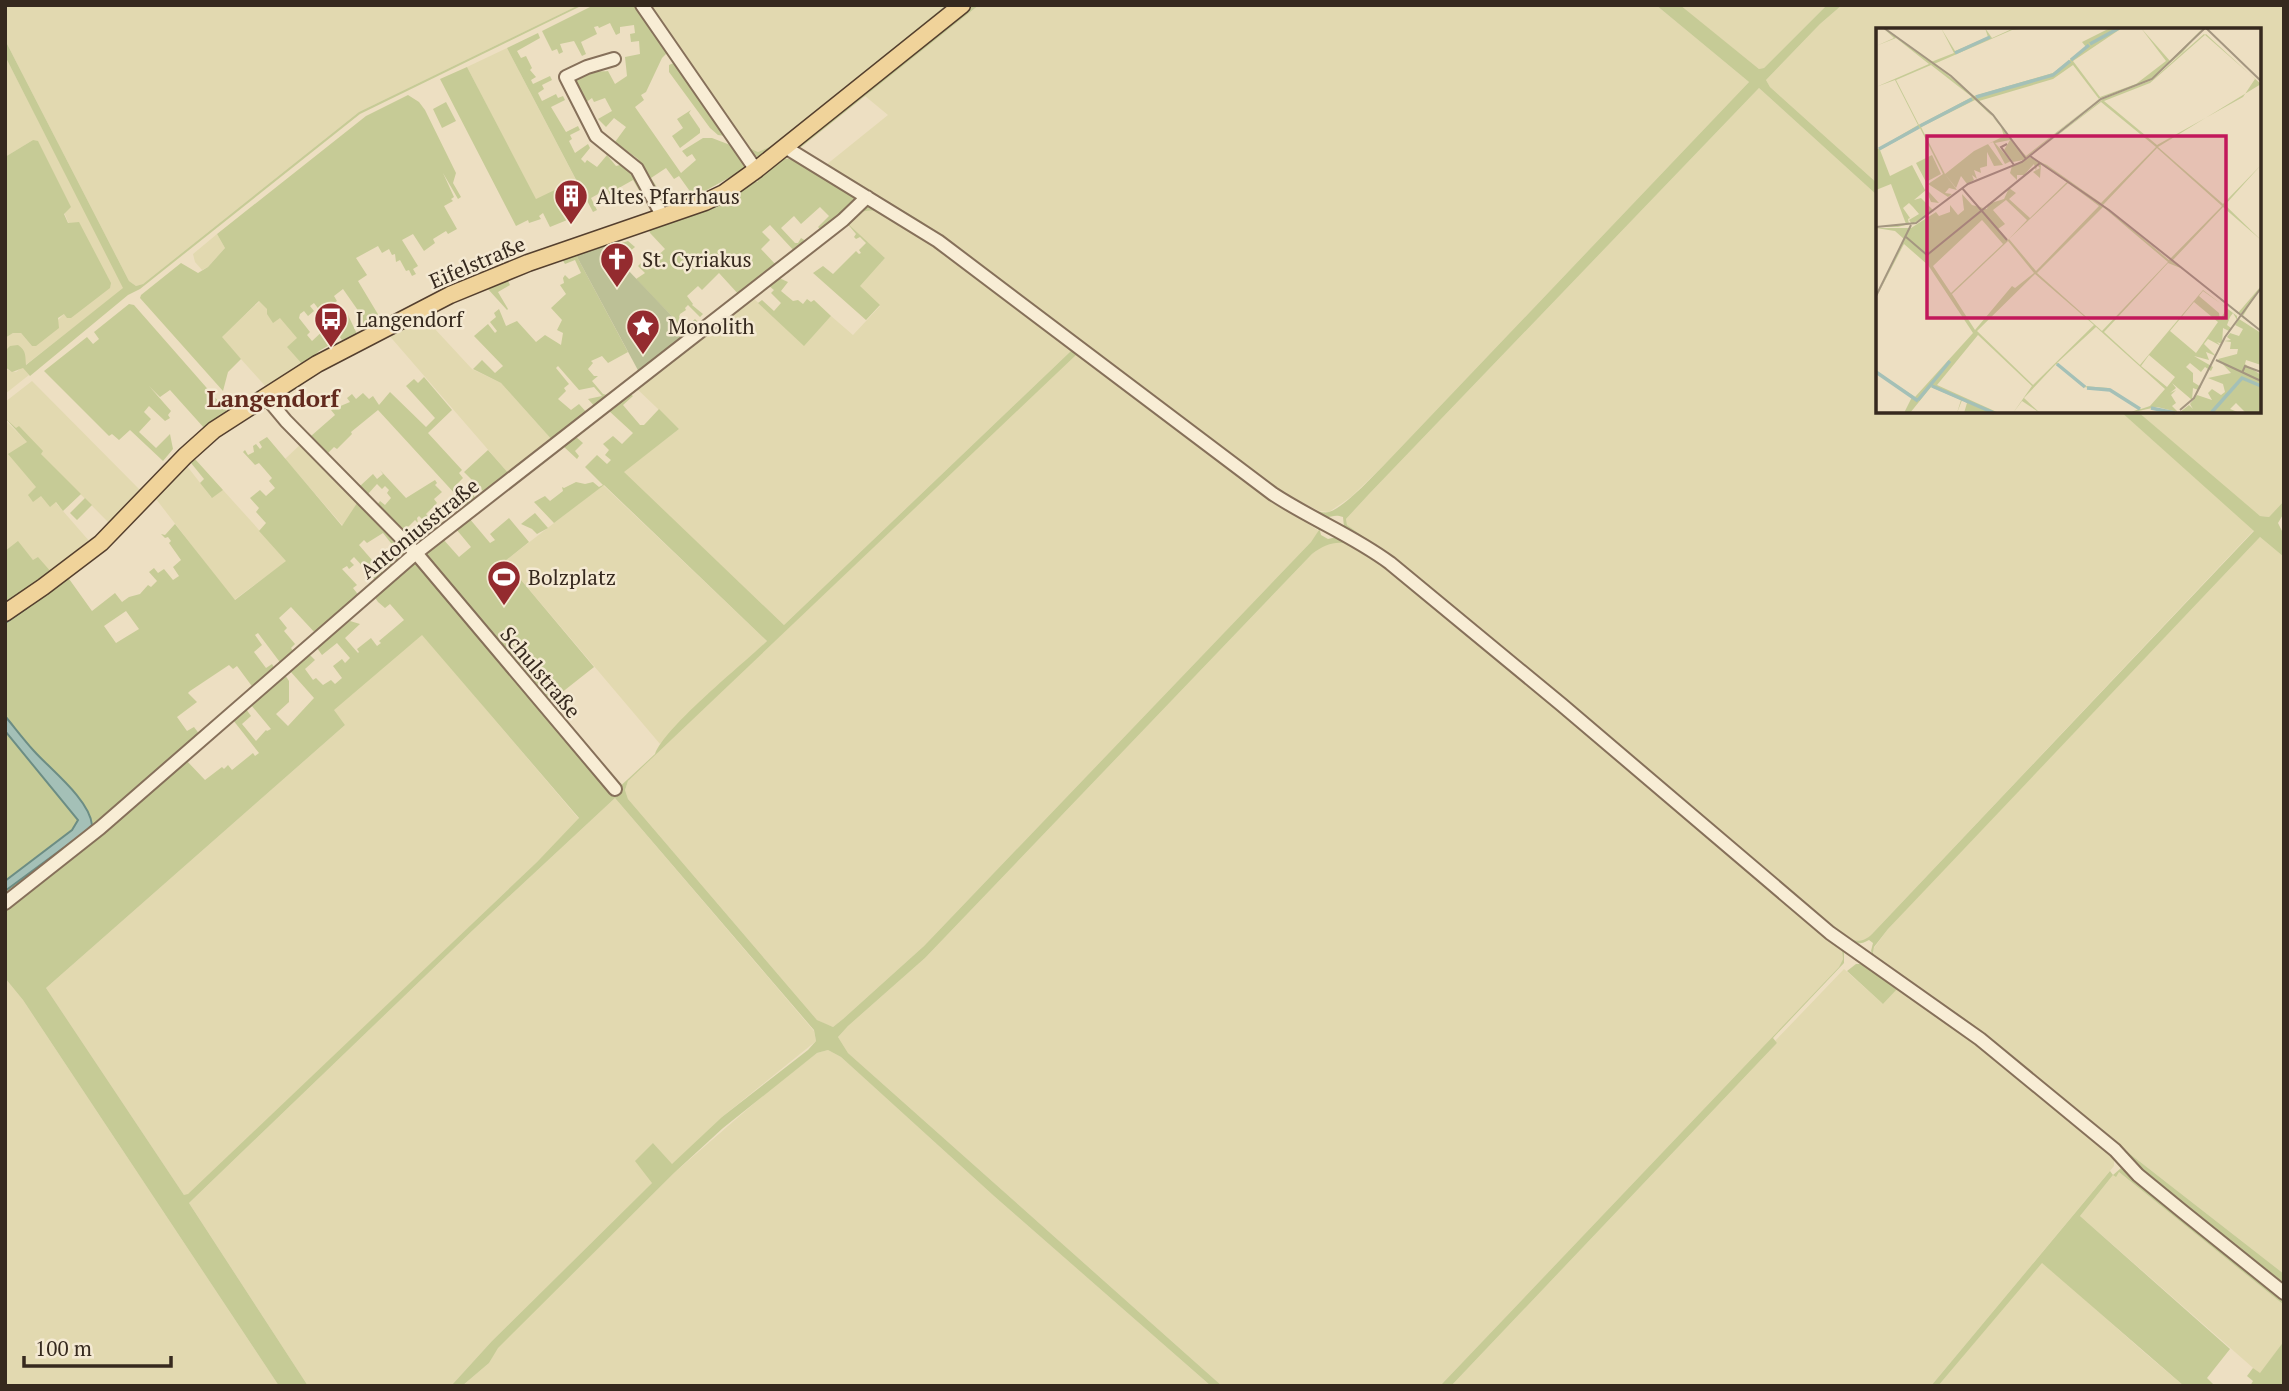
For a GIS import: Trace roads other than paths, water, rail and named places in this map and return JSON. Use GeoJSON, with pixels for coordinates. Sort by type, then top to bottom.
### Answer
{"type":"FeatureCollection","features":[{"type":"Feature","properties":{"kind":"main road","name":"Eifelstraße"},"geometry":{"type":"LineString","coordinates":[[5,612],[101,543],[185,456],[214,430],[266,397],[326,360],[450,295],[528,263],[718,196],[756,170],[962,5]]}},
{"type":"Feature","properties":{"kind":"street"},"geometry":{"type":"LineString","coordinates":[[642,5],[756,170]]}},
{"type":"Feature","properties":{"kind":"street"},"geometry":{"type":"LineString","coordinates":[[614,59],[587,66],[566,77],[596,136],[637,169],[663,217]]}},
{"type":"Feature","properties":{"kind":"street"},"geometry":{"type":"LineString","coordinates":[[785,147],[938,241],[1273,494],[1363,544],[1390,563],[1830,933],[1980,1039],[2115,1150],[2138,1175],[2284,1293]]}},
{"type":"Feature","properties":{"kind":"street","name":"Antoniusstraße"},"geometry":{"type":"LineString","coordinates":[[5,903],[109,820],[416,553],[843,220],[867,197]]}},
{"type":"Feature","properties":{"kind":"street","name":"Schulstraße"},"geometry":{"type":"LineString","coordinates":[[266,397],[416,553],[615,789]]}},
{"type":"Feature","properties":{"kind":"water"},"geometry":{"type":"Polygon","coordinates":[[[5,716],[34,751],[77,795],[90,815],[92,825],[5,891],[5,881],[72,830],[78,820],[5,731],[5,716]]]}},
{"type":"Feature","properties":{"kind":"waterway"},"geometry":{"type":"LineString","coordinates":[[5,623],[28,607]]}},
{"type":"Feature","properties":{"kind":"place","name":"Altes Pfarrhaus"},"geometry":{"type":"Point","coordinates":[571,226]}},
{"type":"Feature","properties":{"kind":"place","name":"St. Cyriakus"},"geometry":{"type":"Point","coordinates":[617,289]}},
{"type":"Feature","properties":{"kind":"place","name":"Langendorf"},"geometry":{"type":"Point","coordinates":[331,349]}},
{"type":"Feature","properties":{"kind":"place","name":"Monolith"},"geometry":{"type":"Point","coordinates":[643,356]}},
{"type":"Feature","properties":{"kind":"place","name":"Bolzplatz"},"geometry":{"type":"Point","coordinates":[504,607]}},
{"type":"Feature","properties":{"kind":"district","name":"Langendorf"},"geometry":{"type":"Point","coordinates":[273,398]}}]}
